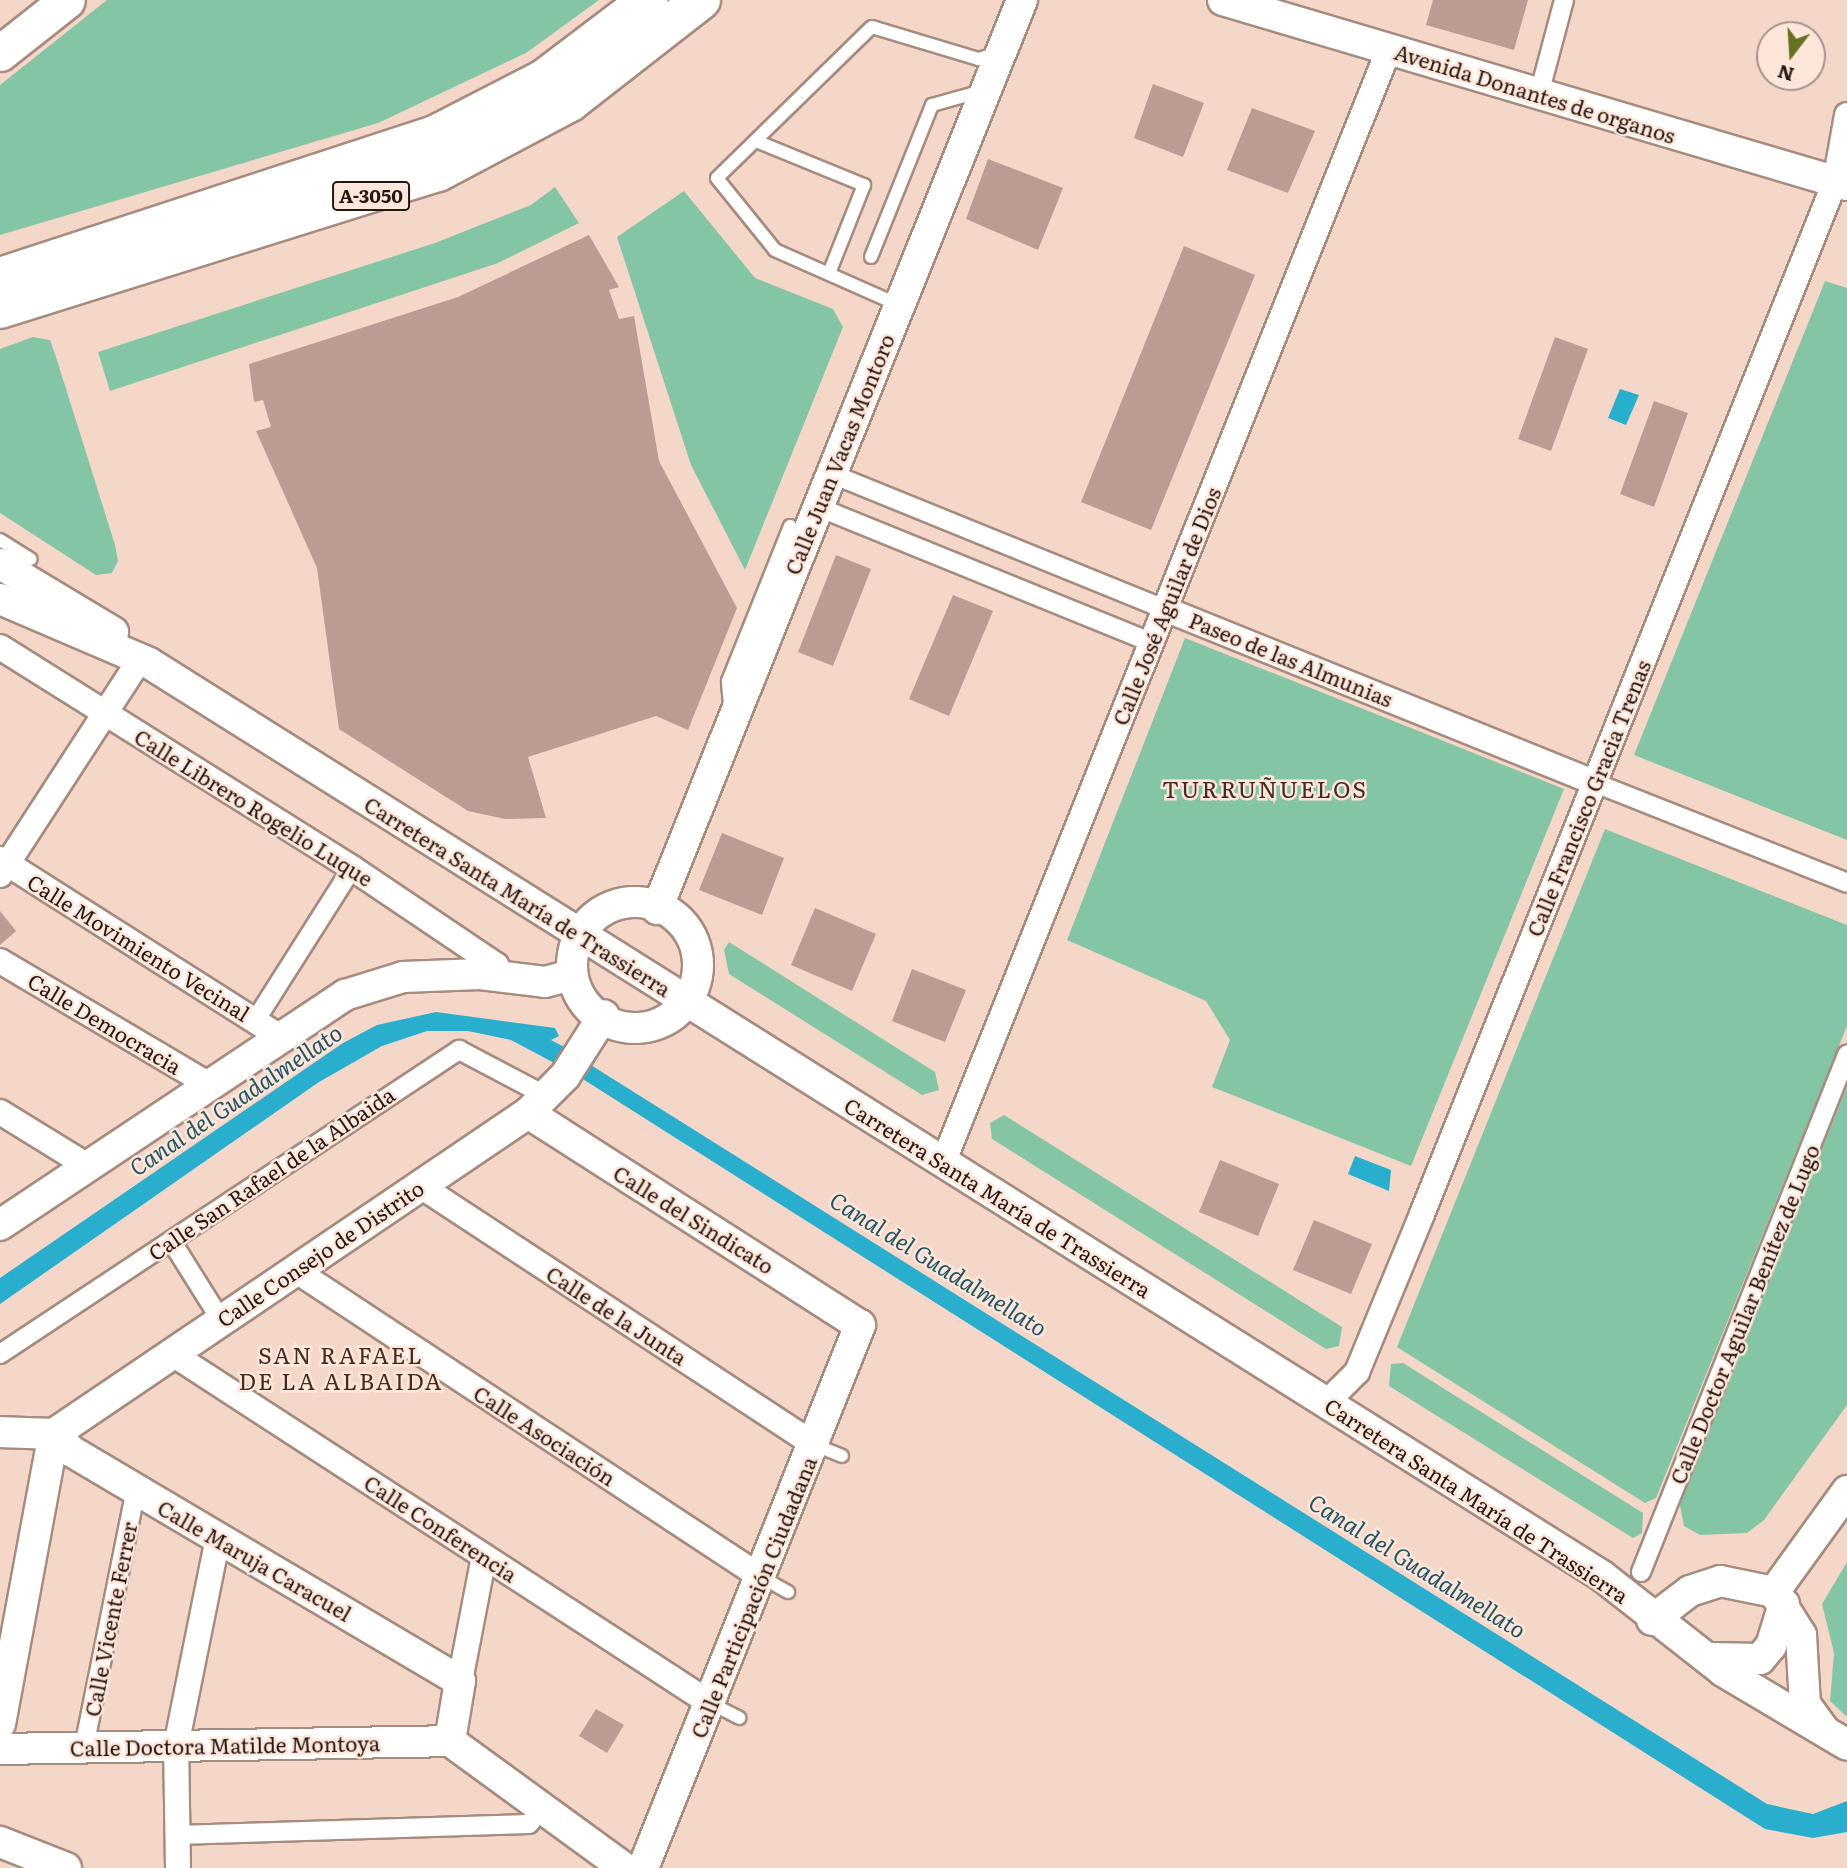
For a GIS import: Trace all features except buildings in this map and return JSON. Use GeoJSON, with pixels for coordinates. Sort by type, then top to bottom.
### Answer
{"type":"FeatureCollection","features":[{"type":"Feature","properties":{"kind":"highway","name":"A-3050"},"geometry":{"type":"LineString","coordinates":[[0,277],[438,134],[544,79],[648,0]]}},
{"type":"Feature","properties":{"kind":"highway","name":"A-3050"},"geometry":{"type":"LineString","coordinates":[[0,309],[388,191],[491,147],[598,84],[701,0]]}},
{"type":"Feature","properties":{"kind":"highway"},"geometry":{"type":"LineString","coordinates":[[0,260],[176,221]]}},
{"type":"Feature","properties":{"kind":"highway"},"geometry":{"type":"LineString","coordinates":[[0,322],[126,270]]}},
{"type":"Feature","properties":{"kind":"main road"},"geometry":{"type":"LineString","coordinates":[[0,53],[67,0]]}},
{"type":"Feature","properties":{"kind":"street","name":"Calle Juan Vacas Montoro"},"geometry":{"type":"LineString","coordinates":[[657,909],[1022,0]]}},
{"type":"Feature","properties":{"kind":"street","name":"Avenida Donantes de organos"},"geometry":{"type":"LineString","coordinates":[[1223,0],[1294,10],[1389,49],[1841,183]]}},
{"type":"Feature","properties":{"kind":"street"},"geometry":{"type":"LineString","coordinates":[[1539,94],[1564,0]]}},
{"type":"Feature","properties":{"kind":"street","name":"Calle José Aguilar de Dios"},"geometry":{"type":"LineString","coordinates":[[943,1163],[1389,49]]}},
{"type":"Feature","properties":{"kind":"street","name":"Calle Francisco Gracia Trenas"},"geometry":{"type":"LineString","coordinates":[[1326,1403],[1361,1364],[1841,183],[1847,115]]}},
{"type":"Feature","properties":{"kind":"street","name":"Paseo de las Almunias"},"geometry":{"type":"LineString","coordinates":[[832,474],[1847,883]]}},
{"type":"Feature","properties":{"kind":"street"},"geometry":{"type":"LineString","coordinates":[[818,508],[1151,642]]}},
{"type":"Feature","properties":{"kind":"street","name":"Carretera Santa María de Trassierra"},"geometry":{"type":"LineString","coordinates":[[4,583],[141,658],[1626,1592],[1652,1620],[1836,1738]]}},
{"type":"Feature","properties":{"kind":"street","name":"Calle Librero Rogelio Luque"},"geometry":{"type":"LineString","coordinates":[[0,648],[352,867],[496,965],[495,976]]}},
{"type":"Feature","properties":{"kind":"street"},"geometry":{"type":"LineString","coordinates":[[3,866],[141,658]]}},
{"type":"Feature","properties":{"kind":"street","name":"Calle Movimiento Vecinal"},"geometry":{"type":"LineString","coordinates":[[3,866],[267,1028]]}},
{"type":"Feature","properties":{"kind":"street"},"geometry":{"type":"LineString","coordinates":[[0,1224],[210,1085],[267,1028],[352,867]]}},
{"type":"Feature","properties":{"kind":"street"},"geometry":{"type":"LineString","coordinates":[[613,907],[657,909],[681,925],[696,951],[698,980],[689,1003],[673,1020],[654,1026],[604,1015],[571,975],[578,933],[613,907]]}},
{"type":"Feature","properties":{"kind":"street","name":"Calle Democracia"},"geometry":{"type":"LineString","coordinates":[[0,961],[210,1085]]}},
{"type":"Feature","properties":{"kind":"street"},"geometry":{"type":"LineString","coordinates":[[267,1028],[374,984],[495,976],[545,982],[571,975]]}},
{"type":"Feature","properties":{"kind":"street","name":"Calle Consejo de Distrito"},"geometry":{"type":"LineString","coordinates":[[54,1434],[547,1096],[604,1015]]}},
{"type":"Feature","properties":{"kind":"street","name":"Calle San Rafael de la Albaida"},"geometry":{"type":"LineString","coordinates":[[0,1354],[172,1242],[394,1087],[459,1050],[547,1096]]}},
{"type":"Feature","properties":{"kind":"street","name":"Calle Doctor Aguilar Benítez de Lugo"},"geometry":{"type":"LineString","coordinates":[[1641,1572],[1847,1055]]}},
{"type":"Feature","properties":{"kind":"street","name":"Calle del Sindicato"},"geometry":{"type":"LineString","coordinates":[[547,1096],[860,1325]]}},
{"type":"Feature","properties":{"kind":"street"},"geometry":{"type":"LineString","coordinates":[[0,1112],[86,1166]]}},
{"type":"Feature","properties":{"kind":"street","name":"Calle de la Junta"},"geometry":{"type":"LineString","coordinates":[[419,1185],[828,1450]]}},
{"type":"Feature","properties":{"kind":"street"},"geometry":{"type":"LineString","coordinates":[[172,1242],[221,1320]]}},
{"type":"Feature","properties":{"kind":"street","name":"Calle Asociación"},"geometry":{"type":"LineString","coordinates":[[295,1270],[761,1577]]}},
{"type":"Feature","properties":{"kind":"street","name":"Calle Participación Ciudadana"},"geometry":{"type":"LineString","coordinates":[[643,1868],[761,1577],[828,1450],[860,1325]]}},
{"type":"Feature","properties":{"kind":"street","name":"Calle Conferencia"},"geometry":{"type":"LineString","coordinates":[[171,1353],[710,1703]]}},
{"type":"Feature","properties":{"kind":"street"},"geometry":{"type":"LineString","coordinates":[[0,1432],[54,1434],[0,1724]]}},
{"type":"Feature","properties":{"kind":"street","name":"Calle Maruja Caracuel"},"geometry":{"type":"LineString","coordinates":[[54,1434],[136,1490],[460,1681]]}},
{"type":"Feature","properties":{"kind":"street","name":"Calle Vicente Ferrer"},"geometry":{"type":"LineString","coordinates":[[84,1747],[136,1490]]}},
{"type":"Feature","properties":{"kind":"street"},"geometry":{"type":"LineString","coordinates":[[1712,1658],[1760,1659],[1771,1646],[1779,1598],[1847,1491]]}},
{"type":"Feature","properties":{"kind":"street"},"geometry":{"type":"LineString","coordinates":[[177,1868],[176,1746],[218,1537]]}},
{"type":"Feature","properties":{"kind":"street"},"geometry":{"type":"LineString","coordinates":[[484,1556],[450,1741],[624,1868]]}},
{"type":"Feature","properties":{"kind":"street"},"geometry":{"type":"LineString","coordinates":[[1652,1620],[1690,1591],[1720,1581],[1779,1598],[1805,1650],[1805,1704],[1836,1738]]}},
{"type":"Feature","properties":{"kind":"street","name":"Calle Doctora Matilde Montoya"},"geometry":{"type":"LineString","coordinates":[[0,1749],[450,1741]]}},
{"type":"Feature","properties":{"kind":"street"},"geometry":{"type":"LineString","coordinates":[[177,1835],[529,1824],[542,1808]]}},
{"type":"Feature","properties":{"kind":"street"},"geometry":{"type":"LineString","coordinates":[[0,1842],[66,1868]]}},
{"type":"Feature","properties":{"kind":"lane"},"geometry":{"type":"LineString","coordinates":[[899,305],[830,271],[775,250],[717,178],[872,27],[979,59],[1001,51]]}},
{"type":"Feature","properties":{"kind":"lane"},"geometry":{"type":"LineString","coordinates":[[871,257],[932,105],[985,90]]}},
{"type":"Feature","properties":{"kind":"lane"},"geometry":{"type":"LineString","coordinates":[[756,141],[864,185],[830,271]]}},
{"type":"Feature","properties":{"kind":"lane"},"geometry":{"type":"LineString","coordinates":[[731,720],[728,681],[790,526]]}},
{"type":"Feature","properties":{"kind":"lane"},"geometry":{"type":"LineString","coordinates":[[0,540],[31,559]]}},
{"type":"Feature","properties":{"kind":"lane"},"geometry":{"type":"LineString","coordinates":[[0,579],[4,583]]}},
{"type":"Feature","properties":{"kind":"lane"},"geometry":{"type":"LineString","coordinates":[[761,1577],[788,1592]]}},
{"type":"Feature","properties":{"kind":"lane"},"geometry":{"type":"LineString","coordinates":[[710,1703],[739,1718]]}},
{"type":"Feature","properties":{"kind":"green space"},"geometry":{"type":"Polygon","coordinates":[[[107,0],[599,0],[526,53],[378,123],[0,235],[0,85],[107,0]]]}},
{"type":"Feature","properties":{"kind":"green space"},"geometry":{"type":"Polygon","coordinates":[[[555,187],[579,223],[498,263],[110,391],[98,352],[435,243],[531,205],[555,187]]]}},
{"type":"Feature","properties":{"kind":"green space"},"geometry":{"type":"Polygon","coordinates":[[[684,191],[755,278],[833,309],[843,327],[745,570],[691,465],[617,237],[684,191]]]}},
{"type":"Feature","properties":{"kind":"green space"},"geometry":{"type":"Polygon","coordinates":[[[1825,281],[1847,288],[1847,840],[1634,755],[1825,281]]]}},
{"type":"Feature","properties":{"kind":"green space"},"geometry":{"type":"Polygon","coordinates":[[[33,337],[50,340],[56,357],[115,545],[118,561],[112,573],[96,575],[0,513],[0,349],[33,337]]]}},
{"type":"Feature","properties":{"kind":"green space"},"geometry":{"type":"Polygon","coordinates":[[[1185,638],[1564,789],[1411,1166],[1212,1087],[1230,1040],[1206,1001],[1067,940],[1185,638]]]}},
{"type":"Feature","properties":{"kind":"green space"},"geometry":{"type":"Polygon","coordinates":[[[1605,829],[1847,925],[1847,1026],[1656,1498],[1645,1503],[1397,1347],[1605,829]]]}},
{"type":"Feature","properties":{"kind":"green space"},"geometry":{"type":"Polygon","coordinates":[[[729,942],[935,1072],[939,1090],[922,1095],[729,974],[724,950],[729,942]]]}},
{"type":"Feature","properties":{"kind":"green space"},"geometry":{"type":"Polygon","coordinates":[[[1847,1087],[1847,1405],[1764,1520],[1747,1533],[1700,1535],[1684,1526],[1679,1500],[1847,1087]]]}},
{"type":"Feature","properties":{"kind":"green space"},"geometry":{"type":"Polygon","coordinates":[[[1004,1115],[1342,1327],[1339,1346],[1326,1349],[992,1139],[990,1123],[1004,1115]]]}},
{"type":"Feature","properties":{"kind":"green space"},"geometry":{"type":"Polygon","coordinates":[[[1403,1363],[1643,1513],[1642,1533],[1633,1538],[1389,1386],[1391,1364],[1403,1363]]]}},
{"type":"Feature","properties":{"kind":"green space"},"geometry":{"type":"Polygon","coordinates":[[[1847,1562],[1847,1717],[1830,1701],[1834,1653],[1822,1604],[1847,1562]]]}},
{"type":"Feature","properties":{"kind":"water"},"geometry":{"type":"Polygon","coordinates":[[[1620,389],[1639,395],[1626,425],[1608,418],[1620,389]]]}},
{"type":"Feature","properties":{"kind":"water"},"geometry":{"type":"Polygon","coordinates":[[[436,1012],[555,1028],[559,1036],[551,1040],[570,1050],[558,1065],[511,1040],[468,1031],[427,1031],[382,1046],[319,1082],[0,1304],[0,1278],[343,1043],[377,1025],[436,1012]]]}},
{"type":"Feature","properties":{"kind":"water"},"geometry":{"type":"Polygon","coordinates":[[[586,1062],[1767,1804],[1813,1814],[1847,1801],[1847,1832],[1813,1838],[1765,1829],[578,1076],[586,1062]]]}},
{"type":"Feature","properties":{"kind":"water"},"geometry":{"type":"Polygon","coordinates":[[[1355,1156],[1391,1170],[1389,1191],[1348,1174],[1355,1156]]]}},
{"type":"Feature","properties":{"kind":"district","name":"TURRUÑUELOS"},"geometry":{"type":"Point","coordinates":[1265,788]}},
{"type":"Feature","properties":{"kind":"district","name":"SAN RAFAEL DE LA ALBAIDA"},"geometry":{"type":"Point","coordinates":[341,1367]}},
{"type":"Feature","properties":{"kind":"water label","name":"Canal del Guadalmellato"},"geometry":{"type":"Point","coordinates":[235,1099]}},
{"type":"Feature","properties":{"kind":"water label","name":"Canal del Guadalmellato"},"geometry":{"type":"Point","coordinates":[939,1263]}},
{"type":"Feature","properties":{"kind":"water label","name":"Canal del Guadalmellato"},"geometry":{"type":"Point","coordinates":[1418,1565]}}]}
